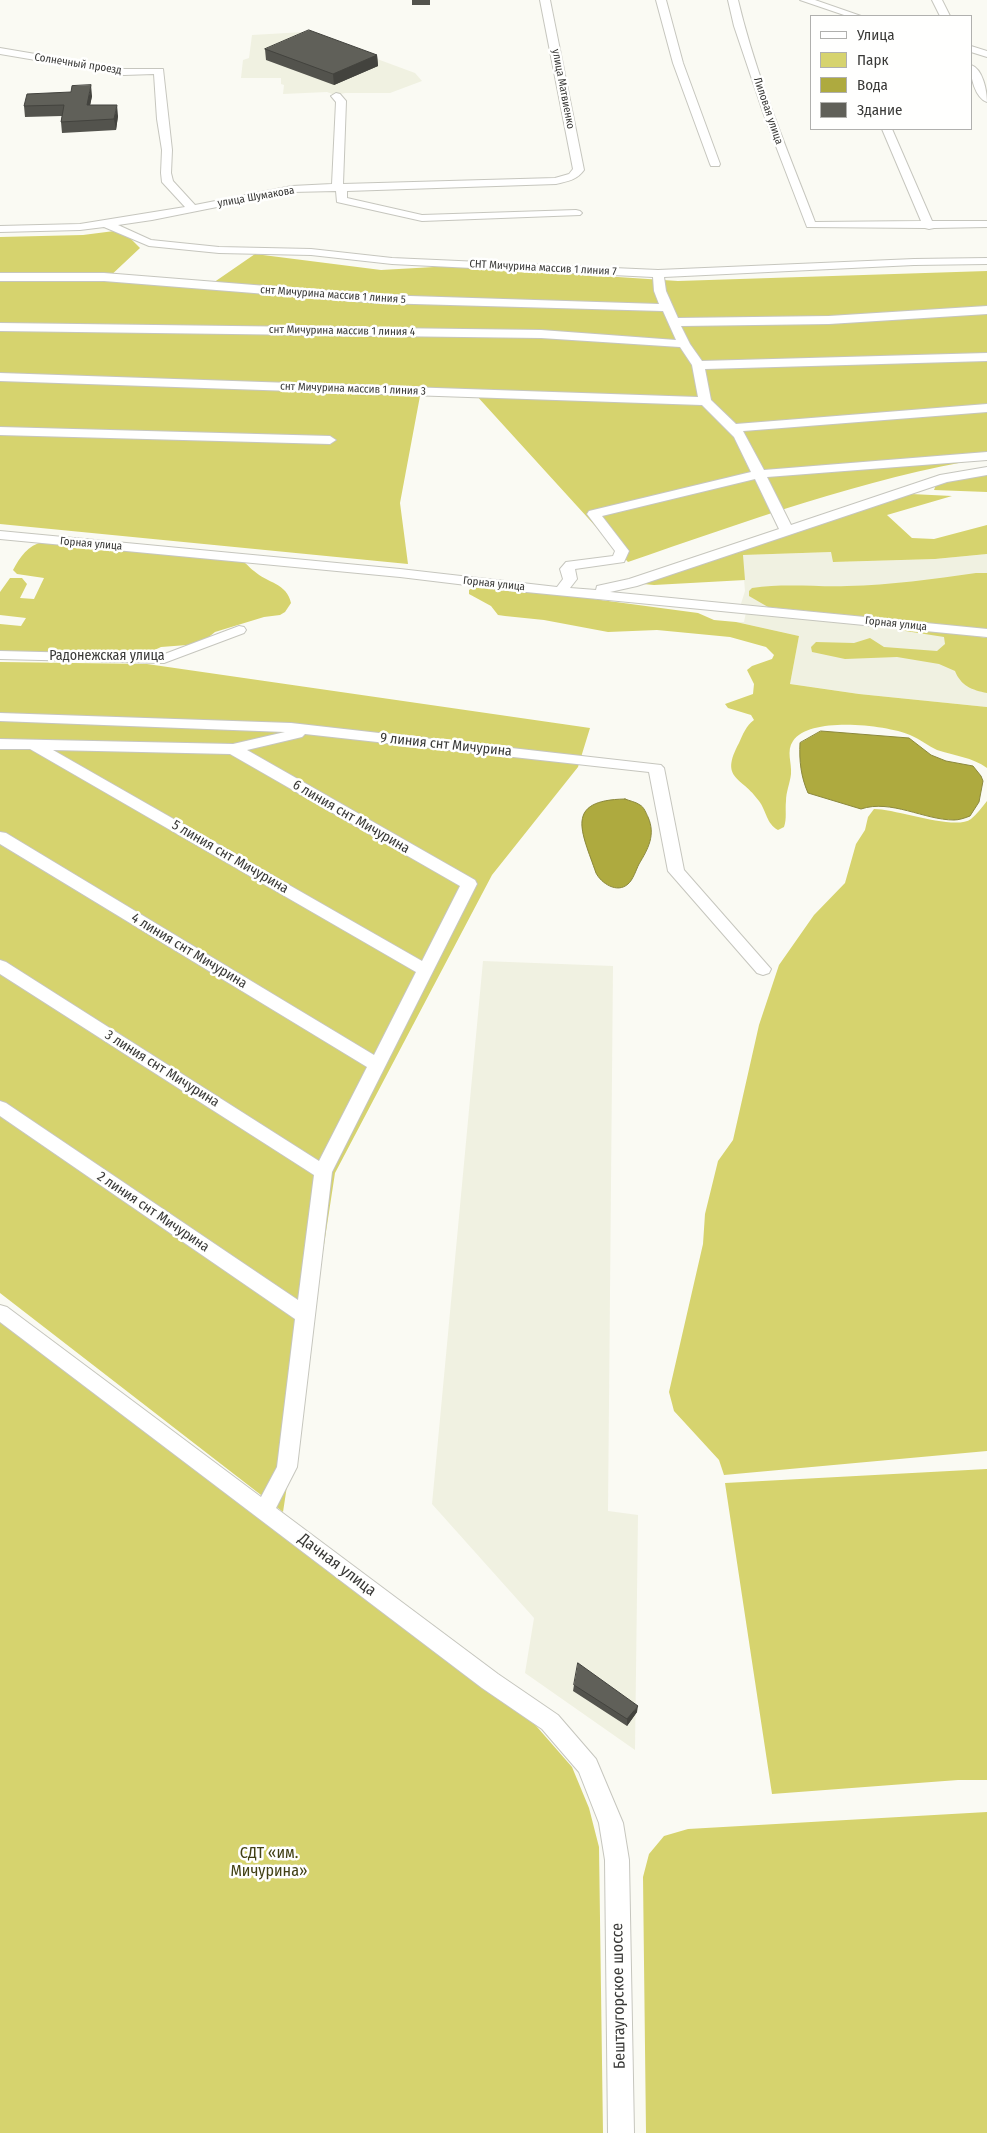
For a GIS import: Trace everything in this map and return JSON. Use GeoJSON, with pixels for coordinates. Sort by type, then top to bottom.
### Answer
{"type":"FeatureCollection","features":[{"type":"Feature","properties":{"kind":"street","name":"улица Матвиенко"},"geometry":{"type":"LineString","coordinates":[[545,0],[579,170],[573,176]]}},
{"type":"Feature","properties":{"kind":"street"},"geometry":{"type":"LineString","coordinates":[[661,0],[680,70],[715,164]]}},
{"type":"Feature","properties":{"kind":"street","name":"Лиловая улица"},"geometry":{"type":"LineString","coordinates":[[733,0],[769,115],[811,225],[929,226]]}},
{"type":"Feature","properties":{"kind":"street"},"geometry":{"type":"LineString","coordinates":[[806,0],[840,13]]}},
{"type":"Feature","properties":{"kind":"street"},"geometry":{"type":"LineString","coordinates":[[834,0],[840,13]]}},
{"type":"Feature","properties":{"kind":"street"},"geometry":{"type":"LineString","coordinates":[[937,0],[944,15]]}},
{"type":"Feature","properties":{"kind":"street"},"geometry":{"type":"LineString","coordinates":[[972,49],[987,54]]}},
{"type":"Feature","properties":{"kind":"street","name":"Солнечный проезд"},"geometry":{"type":"LineString","coordinates":[[0,51],[124,72],[159,71],[162,119],[167,150],[166,172],[168,182],[194,209]]}},
{"type":"Feature","properties":{"kind":"street"},"geometry":{"type":"LineString","coordinates":[[972,70],[987,99]]}},
{"type":"Feature","properties":{"kind":"street"},"geometry":{"type":"LineString","coordinates":[[336,96],[341,101],[340,200],[422,218],[576,213]]}},
{"type":"Feature","properties":{"kind":"street"},"geometry":{"type":"LineString","coordinates":[[887,130],[929,226],[987,224]]}},
{"type":"Feature","properties":{"kind":"street","name":"улица Шумакова"},"geometry":{"type":"LineString","coordinates":[[0,229],[80,227],[194,209],[292,189],[556,181],[573,176]]}},
{"type":"Feature","properties":{"kind":"street","name":"СНТ Мичурина массив 1 линия 7"},"geometry":{"type":"LineString","coordinates":[[104,223],[149,244],[219,250],[329,254],[392,261],[420,260],[658,274],[987,260]]}},
{"type":"Feature","properties":{"kind":"street"},"geometry":{"type":"LineString","coordinates":[[658,274],[660,291],[673,322],[698,366],[705,401],[740,435],[787,531]]}},
{"type":"Feature","properties":{"kind":"street","name":"снт Мичурина массив 1 линия 5"},"geometry":{"type":"LineString","coordinates":[[0,277],[104,277],[379,299],[667,308]]}},
{"type":"Feature","properties":{"kind":"street"},"geometry":{"type":"LineString","coordinates":[[673,322],[828,320],[987,310]]}},
{"type":"Feature","properties":{"kind":"street","name":"снт Мичурина массив 1 линия 4"},"geometry":{"type":"LineString","coordinates":[[0,327],[541,334],[684,344]]}},
{"type":"Feature","properties":{"kind":"street"},"geometry":{"type":"LineString","coordinates":[[698,366],[987,357]]}},
{"type":"Feature","properties":{"kind":"street","name":"снт Мичурина массив 1 линия 3"},"geometry":{"type":"LineString","coordinates":[[0,377],[705,401]]}},
{"type":"Feature","properties":{"kind":"street"},"geometry":{"type":"LineString","coordinates":[[732,428],[987,408]]}},
{"type":"Feature","properties":{"kind":"street"},"geometry":{"type":"LineString","coordinates":[[0,431],[330,440]]}},
{"type":"Feature","properties":{"kind":"street"},"geometry":{"type":"LineString","coordinates":[[561,590],[570,579],[567,569],[571,565],[619,559],[622,551],[594,514],[758,474],[987,456]]}},
{"type":"Feature","properties":{"kind":"street"},"geometry":{"type":"LineString","coordinates":[[561,590],[614,588],[945,478],[987,471]]}},
{"type":"Feature","properties":{"kind":"street","name":"Горная улица"},"geometry":{"type":"LineString","coordinates":[[0,535],[987,633]]}},
{"type":"Feature","properties":{"kind":"street","name":"Радонежская улица"},"geometry":{"type":"LineString","coordinates":[[0,655],[164,659],[239,630]]}},
{"type":"Feature","properties":{"kind":"street","name":"9 линия снт Мичурина"},"geometry":{"type":"LineString","coordinates":[[0,717],[292,728],[656,768],[676,871],[763,969]]}},
{"type":"Feature","properties":{"kind":"street"},"geometry":{"type":"LineString","coordinates":[[0,744],[233,749],[314,730]]}},
{"type":"Feature","properties":{"kind":"street","name":"5 линия снт Мичурина"},"geometry":{"type":"LineString","coordinates":[[34,745],[425,970]]}},
{"type":"Feature","properties":{"kind":"street","name":"6 линия снт Мичурина"},"geometry":{"type":"LineString","coordinates":[[233,749],[468,884],[425,970]]}},
{"type":"Feature","properties":{"kind":"street","name":"4 линия снт Мичурина"},"geometry":{"type":"LineString","coordinates":[[0,837],[377,1065]]}},
{"type":"Feature","properties":{"kind":"street","name":"3 линия снт Мичурина"},"geometry":{"type":"LineString","coordinates":[[0,966],[323,1172]]}},
{"type":"Feature","properties":{"kind":"street"},"geometry":{"type":"LineString","coordinates":[[264,1511],[287,1467],[323,1172],[425,970]]}},
{"type":"Feature","properties":{"kind":"street","name":"2 линия снт Мичурина"},"geometry":{"type":"LineString","coordinates":[[0,1107],[306,1316]]}},
{"type":"Feature","properties":{"kind":"street","name":"Дачная улица"},"geometry":{"type":"LineString","coordinates":[[0,1312],[490,1681],[550,1722],[588,1766],[611,1823],[617,1860]]}},
{"type":"Feature","properties":{"kind":"street","name":"Бештаугорское шоссе"},"geometry":{"type":"LineString","coordinates":[[617,1860],[620,2133]]}},
{"type":"Feature","properties":{"kind":"shaded area"},"geometry":{"type":"Polygon","coordinates":[[[304,32],[415,73],[422,81],[390,93],[345,93],[335,95],[327,92],[283,94],[284,85],[281,84],[281,78],[241,78],[243,60],[249,58],[252,35],[304,32]]]}},
{"type":"Feature","properties":{"kind":"shaded area"},"geometry":{"type":"Polygon","coordinates":[[[831,552],[834,562],[935,559],[987,554],[987,707],[859,694],[790,684],[799,636],[736,622],[744,622],[746,612],[739,610],[745,591],[742,555],[831,552]]]}},
{"type":"Feature","properties":{"kind":"shaded area"},"geometry":{"type":"Polygon","coordinates":[[[483,961],[613,966],[608,1511],[638,1515],[635,1750],[525,1673],[534,1618],[432,1504],[483,961]]]}},
{"type":"Feature","properties":{"kind":"green space"},"geometry":{"type":"Polygon","coordinates":[[[122,230],[140,248],[107,279],[210,285],[255,254],[381,270],[452,266],[678,281],[987,271],[987,458],[895,477],[805,502],[628,562],[475,394],[420,396],[400,503],[408,564],[0,524],[0,237],[83,235],[122,230]]]}},
{"type":"Feature","properties":{"kind":"green space"},"geometry":{"type":"Polygon","coordinates":[[[987,475],[987,492],[934,490],[936,485],[972,476],[987,475]]]}},
{"type":"Feature","properties":{"kind":"green space"},"geometry":{"type":"Polygon","coordinates":[[[911,494],[952,496],[887,515],[912,538],[934,539],[987,525],[987,554],[935,559],[833,562],[831,552],[743,555],[745,580],[643,584],[644,582],[911,494]]]}},
{"type":"Feature","properties":{"kind":"green space"},"geometry":{"type":"Polygon","coordinates":[[[43,542],[242,561],[259,575],[281,587],[289,596],[291,603],[285,612],[280,615],[264,617],[215,632],[200,644],[161,647],[148,653],[0,652],[0,624],[21,626],[26,618],[0,615],[0,592],[10,578],[22,578],[27,584],[20,598],[34,599],[44,578],[17,574],[13,570],[25,552],[43,542]]]}},
{"type":"Feature","properties":{"kind":"green space"},"geometry":{"type":"Polygon","coordinates":[[[987,573],[987,629],[768,607],[749,596],[749,591],[752,588],[788,585],[847,586],[880,584],[987,573]]]}},
{"type":"Feature","properties":{"kind":"green space"},"geometry":{"type":"Polygon","coordinates":[[[474,587],[586,598],[698,613],[714,620],[736,622],[799,636],[790,684],[859,694],[987,707],[987,768],[969,759],[937,750],[899,731],[849,725],[831,725],[815,728],[802,733],[791,745],[791,774],[786,798],[784,827],[778,830],[769,821],[759,801],[732,771],[733,755],[745,730],[754,720],[751,715],[728,708],[725,704],[753,694],[754,684],[747,670],[752,666],[772,659],[774,655],[766,647],[730,637],[657,630],[608,632],[544,620],[498,615],[491,606],[469,594],[469,590],[474,587]]]}},
{"type":"Feature","properties":{"kind":"green space"},"geometry":{"type":"Polygon","coordinates":[[[897,628],[947,632],[987,638],[987,693],[964,684],[955,671],[939,664],[897,657],[845,659],[812,652],[811,647],[816,642],[854,643],[870,638],[884,647],[937,651],[945,644],[944,637],[899,630],[897,628]]]}},
{"type":"Feature","properties":{"kind":"green space"},"geometry":{"type":"Polygon","coordinates":[[[0,662],[147,664],[590,728],[578,767],[492,875],[335,1173],[283,1512],[0,1293],[0,662]]]}},
{"type":"Feature","properties":{"kind":"green space"},"geometry":{"type":"Polygon","coordinates":[[[987,801],[987,1451],[724,1475],[719,1460],[674,1411],[669,1392],[703,1244],[705,1214],[718,1161],[733,1140],[759,1025],[779,965],[814,915],[845,883],[856,844],[865,830],[868,817],[874,809],[939,821],[963,822],[971,819],[987,801]]]}},
{"type":"Feature","properties":{"kind":"green space","name":"СДТ «им. Мичурина»"},"geometry":{"type":"Polygon","coordinates":[[[0,1322],[531,1720],[572,1767],[589,1808],[599,1847],[603,2133],[0,2133],[0,1322]]]}},
{"type":"Feature","properties":{"kind":"green space"},"geometry":{"type":"Polygon","coordinates":[[[987,1469],[987,1780],[958,1780],[772,1794],[725,1483],[987,1469]]]}},
{"type":"Feature","properties":{"kind":"green space"},"geometry":{"type":"Polygon","coordinates":[[[987,1812],[987,2133],[646,2133],[643,1877],[649,1854],[664,1836],[688,1829],[987,1812]]]}},
{"type":"Feature","properties":{"kind":"water"},"geometry":{"type":"Polygon","coordinates":[[[821,731],[909,738],[931,755],[946,761],[973,766],[983,781],[979,802],[970,816],[954,820],[931,817],[884,806],[861,809],[808,793],[801,769],[800,743],[821,731]]]}},
{"type":"Feature","properties":{"kind":"water"},"geometry":{"type":"Polygon","coordinates":[[[625,799],[638,804],[644,809],[650,824],[651,836],[648,847],[631,880],[624,887],[614,888],[605,884],[596,873],[586,844],[582,821],[585,812],[592,805],[605,801],[625,799]]]}},
{"type":"Feature","properties":{"kind":"building"},"geometry":{"type":"Polygon","coordinates":[[[309,30],[377,55],[333,74],[265,49],[309,30]]]}},
{"type":"Feature","properties":{"kind":"building"},"geometry":{"type":"Polygon","coordinates":[[[91,85],[87,105],[117,105],[114,119],[61,122],[64,105],[24,106],[27,94],[71,92],[72,86],[91,85]]]}},
{"type":"Feature","properties":{"kind":"building"},"geometry":{"type":"Polygon","coordinates":[[[578,1663],[638,1706],[627,1719],[574,1685],[578,1663]]]}}]}
